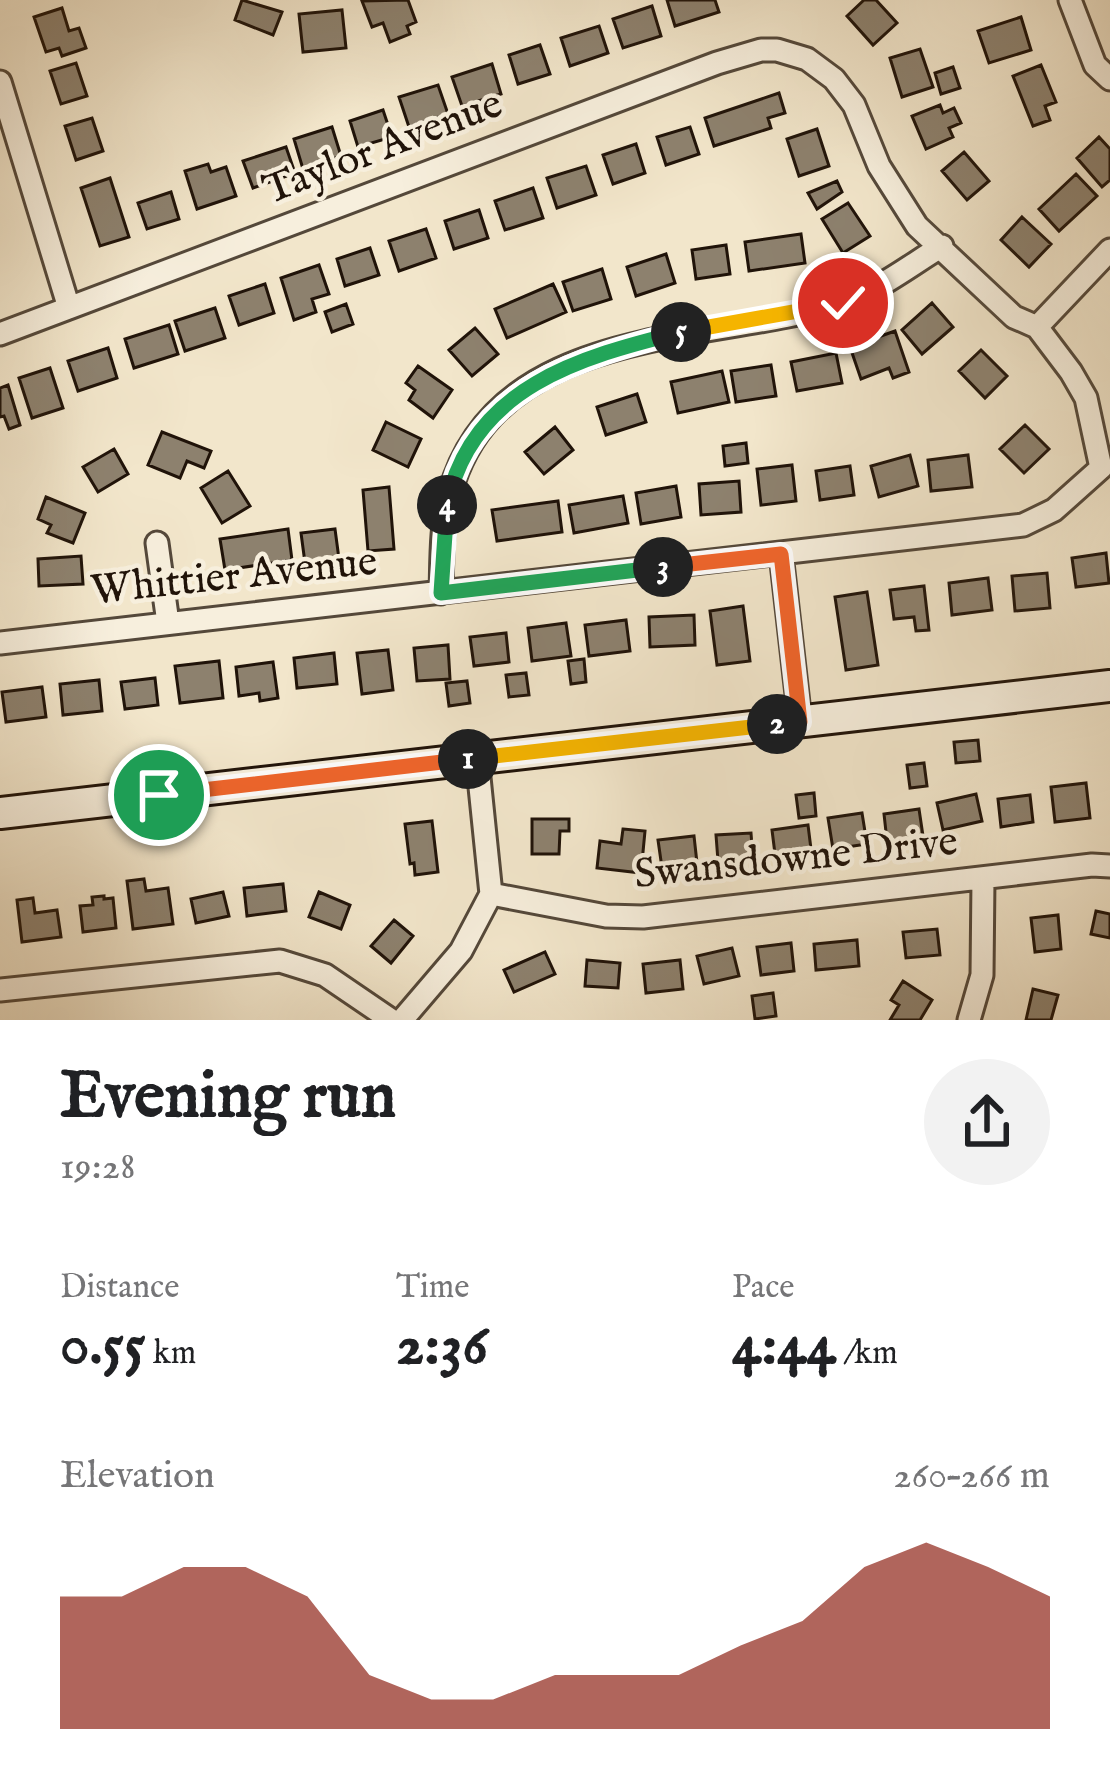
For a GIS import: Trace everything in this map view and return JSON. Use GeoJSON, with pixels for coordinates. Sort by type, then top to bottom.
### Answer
{"type":"FeatureCollection","features":[{"type":"Feature","properties":{"kind":"main road"},"geometry":{"type":"LineString","coordinates":[[0,813],[1110,686]]}},
{"type":"Feature","properties":{"kind":"street"},"geometry":{"type":"LineString","coordinates":[[1070,0],[1095,65],[1110,79]]}},
{"type":"Feature","properties":{"kind":"street","name":"Taylor Avenue"},"geometry":{"type":"LineString","coordinates":[[0,334],[761,50],[797,56],[834,79],[854,105],[898,200],[917,226],[942,246]]}},
{"type":"Feature","properties":{"kind":"street"},"geometry":{"type":"LineString","coordinates":[[0,82],[69,308]]}},
{"type":"Feature","properties":{"kind":"street"},"geometry":{"type":"LineString","coordinates":[[441,593],[443,528],[457,474],[484,426],[537,379],[568,364],[637,343],[843,303],[942,246],[1014,317],[1037,327],[1086,398],[1105,469]]}},
{"type":"Feature","properties":{"kind":"street"},"geometry":{"type":"LineString","coordinates":[[1037,327],[1110,250]]}},
{"type":"Feature","properties":{"kind":"street","name":"Whittier Avenue"},"geometry":{"type":"LineString","coordinates":[[0,643],[1023,525],[1054,510],[1105,469]]}},
{"type":"Feature","properties":{"kind":"street"},"geometry":{"type":"LineString","coordinates":[[157,543],[168,623]]}},
{"type":"Feature","properties":{"kind":"street"},"geometry":{"type":"LineString","coordinates":[[781,554],[800,722]]}},
{"type":"Feature","properties":{"kind":"street"},"geometry":{"type":"LineString","coordinates":[[402,1020],[461,950],[490,893],[477,758]]}},
{"type":"Feature","properties":{"kind":"street","name":"Swansdowne Drive"},"geometry":{"type":"LineString","coordinates":[[490,893],[606,916],[643,917],[1110,866]]}},
{"type":"Feature","properties":{"kind":"street"},"geometry":{"type":"LineString","coordinates":[[969,1020],[982,975],[983,879]]}},
{"type":"Feature","properties":{"kind":"street"},"geometry":{"type":"LineString","coordinates":[[0,990],[280,961],[325,975],[391,1020]]}},
{"type":"Feature","properties":{"kind":"building"},"geometry":{"type":"Polygon","coordinates":[[[242,0],[282,12],[273,35],[235,20],[242,0]]]}},
{"type":"Feature","properties":{"kind":"building"},"geometry":{"type":"Polygon","coordinates":[[[408,0],[416,22],[407,26],[410,34],[390,42],[383,23],[372,27],[362,1],[408,0]]]}},
{"type":"Feature","properties":{"kind":"building"},"geometry":{"type":"Polygon","coordinates":[[[667,0],[715,0],[719,12],[675,26],[667,0]]]}},
{"type":"Feature","properties":{"kind":"building"},"geometry":{"type":"Polygon","coordinates":[[[864,0],[876,0],[897,23],[873,45],[847,16],[864,0]]]}},
{"type":"Feature","properties":{"kind":"building"},"geometry":{"type":"Polygon","coordinates":[[[652,6],[661,36],[623,48],[613,19],[652,6]]]}},
{"type":"Feature","properties":{"kind":"building"},"geometry":{"type":"Polygon","coordinates":[[[62,8],[69,31],[79,28],[86,48],[62,56],[59,48],[46,52],[34,17],[62,8]]]}},
{"type":"Feature","properties":{"kind":"building"},"geometry":{"type":"Polygon","coordinates":[[[342,10],[346,48],[303,52],[299,14],[342,10]]]}},
{"type":"Feature","properties":{"kind":"building"},"geometry":{"type":"Polygon","coordinates":[[[1021,17],[1031,50],[989,63],[978,31],[1021,17]]]}},
{"type":"Feature","properties":{"kind":"building"},"geometry":{"type":"Polygon","coordinates":[[[599,26],[608,53],[570,66],[561,38],[599,26]]]}},
{"type":"Feature","properties":{"kind":"building"},"geometry":{"type":"Polygon","coordinates":[[[540,45],[550,74],[518,84],[509,55],[540,45]]]}},
{"type":"Feature","properties":{"kind":"building"},"geometry":{"type":"Polygon","coordinates":[[[920,49],[933,87],[902,97],[890,58],[920,49]]]}},
{"type":"Feature","properties":{"kind":"building"},"geometry":{"type":"Polygon","coordinates":[[[76,63],[87,96],[61,104],[50,71],[76,63]]]}},
{"type":"Feature","properties":{"kind":"building"},"geometry":{"type":"Polygon","coordinates":[[[492,64],[501,94],[462,106],[452,77],[492,64]]]}},
{"type":"Feature","properties":{"kind":"building"},"geometry":{"type":"Polygon","coordinates":[[[1041,65],[1056,102],[1045,106],[1050,120],[1033,126],[1013,76],[1041,65]]]}},
{"type":"Feature","properties":{"kind":"building"},"geometry":{"type":"Polygon","coordinates":[[[953,67],[960,88],[941,94],[935,73],[953,67]]]}},
{"type":"Feature","properties":{"kind":"building"},"geometry":{"type":"Polygon","coordinates":[[[438,85],[448,114],[409,127],[399,97],[438,85]]]}},
{"type":"Feature","properties":{"kind":"building"},"geometry":{"type":"Polygon","coordinates":[[[779,93],[785,113],[768,118],[771,128],[714,146],[705,118],[779,93]]]}},
{"type":"Feature","properties":{"kind":"building"},"geometry":{"type":"Polygon","coordinates":[[[940,105],[943,113],[954,108],[961,123],[949,128],[953,137],[926,149],[912,116],[940,105]]]}},
{"type":"Feature","properties":{"kind":"building"},"geometry":{"type":"Polygon","coordinates":[[[383,110],[392,137],[358,147],[350,121],[383,110]]]}},
{"type":"Feature","properties":{"kind":"building"},"geometry":{"type":"Polygon","coordinates":[[[92,118],[103,151],[76,160],[65,126],[92,118]]]}},
{"type":"Feature","properties":{"kind":"building"},"geometry":{"type":"Polygon","coordinates":[[[332,127],[341,156],[303,169],[294,139],[332,127]]]}},
{"type":"Feature","properties":{"kind":"building"},"geometry":{"type":"Polygon","coordinates":[[[690,127],[699,154],[666,165],[657,137],[690,127]]]}},
{"type":"Feature","properties":{"kind":"building"},"geometry":{"type":"Polygon","coordinates":[[[817,129],[829,166],[799,176],[787,139],[817,129]]]}},
{"type":"Feature","properties":{"kind":"building"},"geometry":{"type":"Polygon","coordinates":[[[1099,137],[1110,149],[1110,180],[1102,187],[1077,158],[1099,137]]]}},
{"type":"Feature","properties":{"kind":"building"},"geometry":{"type":"Polygon","coordinates":[[[636,144],[645,173],[613,184],[603,155],[636,144]]]}},
{"type":"Feature","properties":{"kind":"building"},"geometry":{"type":"Polygon","coordinates":[[[286,147],[295,173],[253,188],[243,161],[286,147]]]}},
{"type":"Feature","properties":{"kind":"building"},"geometry":{"type":"Polygon","coordinates":[[[964,152],[989,181],[967,200],[942,171],[964,152]]]}},
{"type":"Feature","properties":{"kind":"building"},"geometry":{"type":"Polygon","coordinates":[[[208,164],[211,172],[226,167],[236,196],[197,209],[185,171],[208,164]]]}},
{"type":"Feature","properties":{"kind":"building"},"geometry":{"type":"Polygon","coordinates":[[[586,166],[596,195],[557,208],[547,178],[586,166]]]}},
{"type":"Feature","properties":{"kind":"building"},"geometry":{"type":"Polygon","coordinates":[[[1076,174],[1097,196],[1059,231],[1039,209],[1076,174]]]}},
{"type":"Feature","properties":{"kind":"building"},"geometry":{"type":"Polygon","coordinates":[[[110,178],[129,237],[100,246],[81,188],[110,178]]]}},
{"type":"Feature","properties":{"kind":"building"},"geometry":{"type":"Polygon","coordinates":[[[837,181],[842,192],[817,209],[808,193],[837,181]]]}},
{"type":"Feature","properties":{"kind":"building"},"geometry":{"type":"Polygon","coordinates":[[[533,188],[543,218],[505,230],[495,201],[533,188]]]}},
{"type":"Feature","properties":{"kind":"building"},"geometry":{"type":"Polygon","coordinates":[[[171,192],[179,219],[147,229],[138,203],[171,192]]]}},
{"type":"Feature","properties":{"kind":"building"},"geometry":{"type":"Polygon","coordinates":[[[848,203],[870,236],[843,253],[822,219],[848,203]]]}},
{"type":"Feature","properties":{"kind":"building"},"geometry":{"type":"Polygon","coordinates":[[[479,210],[488,238],[454,249],[445,221],[479,210]]]}},
{"type":"Feature","properties":{"kind":"building"},"geometry":{"type":"Polygon","coordinates":[[[1022,217],[1051,244],[1029,267],[1001,240],[1022,217]]]}},
{"type":"Feature","properties":{"kind":"building"},"geometry":{"type":"Polygon","coordinates":[[[426,229],[436,258],[399,271],[389,241],[426,229]]]}},
{"type":"Feature","properties":{"kind":"building"},"geometry":{"type":"Polygon","coordinates":[[[801,234],[805,263],[749,271],[745,242],[801,234]]]}},
{"type":"Feature","properties":{"kind":"building"},"geometry":{"type":"Polygon","coordinates":[[[726,245],[730,274],[696,279],[692,250],[726,245]]]}},
{"type":"Feature","properties":{"kind":"building"},"geometry":{"type":"Polygon","coordinates":[[[370,248],[379,275],[345,286],[337,259],[370,248]]]}},
{"type":"Feature","properties":{"kind":"building"},"geometry":{"type":"Polygon","coordinates":[[[666,254],[675,283],[636,296],[627,267],[666,254]]]}},
{"type":"Feature","properties":{"kind":"building"},"geometry":{"type":"Polygon","coordinates":[[[319,265],[329,294],[312,299],[316,312],[294,320],[281,278],[319,265]]]}},
{"type":"Feature","properties":{"kind":"building"},"geometry":{"type":"Polygon","coordinates":[[[602,269],[611,299],[573,311],[563,282],[602,269]]]}},
{"type":"Feature","properties":{"kind":"building"},"geometry":{"type":"Polygon","coordinates":[[[265,284],[274,313],[239,325],[229,296],[265,284]]]}},
{"type":"Feature","properties":{"kind":"building"},"geometry":{"type":"Polygon","coordinates":[[[553,284],[566,312],[507,338],[495,309],[553,284]]]}},
{"type":"Feature","properties":{"kind":"building"},"geometry":{"type":"Polygon","coordinates":[[[932,303],[953,327],[922,354],[902,330],[932,303]]]}},
{"type":"Feature","properties":{"kind":"building"},"geometry":{"type":"Polygon","coordinates":[[[346,304],[353,324],[332,332],[325,312],[346,304]]]}},
{"type":"Feature","properties":{"kind":"building"},"geometry":{"type":"Polygon","coordinates":[[[215,308],[225,338],[185,351],[175,321],[215,308]]]}},
{"type":"Feature","properties":{"kind":"building"},"geometry":{"type":"Polygon","coordinates":[[[169,325],[178,354],[134,368],[125,339],[169,325]]]}},
{"type":"Feature","properties":{"kind":"building"},"geometry":{"type":"Polygon","coordinates":[[[475,328],[498,354],[472,376],[449,350],[475,328]]]}},
{"type":"Feature","properties":{"kind":"building"},"geometry":{"type":"Polygon","coordinates":[[[895,331],[909,372],[893,378],[889,368],[861,379],[850,347],[895,331]]]}},
{"type":"Feature","properties":{"kind":"building"},"geometry":{"type":"Polygon","coordinates":[[[108,348],[117,378],[78,391],[68,361],[108,348]]]}},
{"type":"Feature","properties":{"kind":"building"},"geometry":{"type":"Polygon","coordinates":[[[981,350],[1007,376],[985,398],[959,371],[981,350]]]}},
{"type":"Feature","properties":{"kind":"building"},"geometry":{"type":"Polygon","coordinates":[[[836,353],[842,383],[797,391],[791,362],[836,353]]]}},
{"type":"Feature","properties":{"kind":"building"},"geometry":{"type":"Polygon","coordinates":[[[771,365],[776,396],[736,402],[731,371],[771,365]]]}},
{"type":"Feature","properties":{"kind":"building"},"geometry":{"type":"Polygon","coordinates":[[[418,366],[452,390],[433,418],[409,400],[415,390],[406,383],[418,366]]]}},
{"type":"Feature","properties":{"kind":"building"},"geometry":{"type":"Polygon","coordinates":[[[50,368],[63,408],[32,418],[19,378],[50,368]]]}},
{"type":"Feature","properties":{"kind":"building"},"geometry":{"type":"Polygon","coordinates":[[[722,371],[729,402],[678,413],[671,382],[722,371]]]}},
{"type":"Feature","properties":{"kind":"building"},"geometry":{"type":"Polygon","coordinates":[[[8,385],[20,425],[9,429],[4,416],[0,417],[0,388],[8,385]]]}},
{"type":"Feature","properties":{"kind":"building"},"geometry":{"type":"Polygon","coordinates":[[[637,394],[646,422],[606,435],[597,407],[637,394]]]}},
{"type":"Feature","properties":{"kind":"building"},"geometry":{"type":"Polygon","coordinates":[[[386,422],[421,439],[408,467],[373,450],[386,422]]]}},
{"type":"Feature","properties":{"kind":"building"},"geometry":{"type":"Polygon","coordinates":[[[1025,425],[1049,449],[1024,473],[1000,449],[1025,425]]]}},
{"type":"Feature","properties":{"kind":"building"},"geometry":{"type":"Polygon","coordinates":[[[555,427],[573,450],[544,474],[525,452],[555,427]]]}},
{"type":"Feature","properties":{"kind":"building"},"geometry":{"type":"Polygon","coordinates":[[[162,432],[211,451],[204,468],[187,461],[180,478],[148,465],[162,432]]]}},
{"type":"Feature","properties":{"kind":"building"},"geometry":{"type":"Polygon","coordinates":[[[746,443],[748,463],[725,466],[723,446],[746,443]]]}},
{"type":"Feature","properties":{"kind":"building"},"geometry":{"type":"Polygon","coordinates":[[[114,449],[128,474],[98,492],[83,467],[114,449]]]}},
{"type":"Feature","properties":{"kind":"building"},"geometry":{"type":"Polygon","coordinates":[[[910,455],[918,486],[879,497],[871,466],[910,455]]]}},
{"type":"Feature","properties":{"kind":"building"},"geometry":{"type":"Polygon","coordinates":[[[968,455],[972,487],[931,491],[928,460],[968,455]]]}},
{"type":"Feature","properties":{"kind":"building"},"geometry":{"type":"Polygon","coordinates":[[[792,465],[796,501],[761,505],[757,469],[792,465]]]}},
{"type":"Feature","properties":{"kind":"building"},"geometry":{"type":"Polygon","coordinates":[[[850,466],[854,495],[820,500],[816,471],[850,466]]]}},
{"type":"Feature","properties":{"kind":"building"},"geometry":{"type":"Polygon","coordinates":[[[228,471],[250,506],[222,523],[201,488],[228,471]]]}},
{"type":"Feature","properties":{"kind":"building"},"geometry":{"type":"Polygon","coordinates":[[[739,481],[741,512],[701,515],[699,484],[739,481]]]}},
{"type":"Feature","properties":{"kind":"building"},"geometry":{"type":"Polygon","coordinates":[[[676,486],[681,517],[641,524],[636,493],[676,486]]]}},
{"type":"Feature","properties":{"kind":"building"},"geometry":{"type":"Polygon","coordinates":[[[389,487],[394,549],[368,551],[363,490],[389,487]]]}},
{"type":"Feature","properties":{"kind":"building"},"geometry":{"type":"Polygon","coordinates":[[[623,496],[628,523],[574,533],[569,505],[623,496]]]}},
{"type":"Feature","properties":{"kind":"building"},"geometry":{"type":"Polygon","coordinates":[[[46,497],[85,513],[73,543],[47,533],[51,525],[38,519],[46,497]]]}},
{"type":"Feature","properties":{"kind":"building"},"geometry":{"type":"Polygon","coordinates":[[[558,501],[562,532],[497,541],[492,510],[558,501]]]}},
{"type":"Feature","properties":{"kind":"building"},"geometry":{"type":"Polygon","coordinates":[[[288,529],[292,560],[225,570],[220,539],[288,529]]]}},
{"type":"Feature","properties":{"kind":"building"},"geometry":{"type":"Polygon","coordinates":[[[335,529],[339,559],[305,563],[301,533],[335,529]]]}},
{"type":"Feature","properties":{"kind":"building"},"geometry":{"type":"Polygon","coordinates":[[[1106,553],[1109,583],[1076,587],[1072,558],[1106,553]]]}},
{"type":"Feature","properties":{"kind":"building"},"geometry":{"type":"Polygon","coordinates":[[[81,556],[83,584],[39,586],[38,559],[81,556]]]}},
{"type":"Feature","properties":{"kind":"building"},"geometry":{"type":"Polygon","coordinates":[[[1047,573],[1050,608],[1015,611],[1012,576],[1047,573]]]}},
{"type":"Feature","properties":{"kind":"building"},"geometry":{"type":"Polygon","coordinates":[[[988,578],[992,610],[952,615],[949,583],[988,578]]]}},
{"type":"Feature","properties":{"kind":"building"},"geometry":{"type":"Polygon","coordinates":[[[924,586],[929,630],[916,631],[914,617],[894,619],[890,590],[924,586]]]}},
{"type":"Feature","properties":{"kind":"building"},"geometry":{"type":"Polygon","coordinates":[[[867,592],[878,665],[846,670],[835,597],[867,592]]]}},
{"type":"Feature","properties":{"kind":"building"},"geometry":{"type":"Polygon","coordinates":[[[743,606],[750,661],[717,665],[710,611],[743,606]]]}},
{"type":"Feature","properties":{"kind":"building"},"geometry":{"type":"Polygon","coordinates":[[[694,615],[695,645],[650,647],[649,617],[694,615]]]}},
{"type":"Feature","properties":{"kind":"building"},"geometry":{"type":"Polygon","coordinates":[[[626,620],[630,651],[589,656],[585,625],[626,620]]]}},
{"type":"Feature","properties":{"kind":"building"},"geometry":{"type":"Polygon","coordinates":[[[566,623],[571,656],[532,661],[528,628],[566,623]]]}},
{"type":"Feature","properties":{"kind":"building"},"geometry":{"type":"Polygon","coordinates":[[[506,633],[509,662],[474,666],[470,637],[506,633]]]}},
{"type":"Feature","properties":{"kind":"building"},"geometry":{"type":"Polygon","coordinates":[[[448,645],[450,679],[417,681],[414,648],[448,645]]]}},
{"type":"Feature","properties":{"kind":"building"},"geometry":{"type":"Polygon","coordinates":[[[388,650],[393,690],[362,694],[357,653],[388,650]]]}},
{"type":"Feature","properties":{"kind":"building"},"geometry":{"type":"Polygon","coordinates":[[[334,653],[337,684],[297,688],[294,658],[334,653]]]}},
{"type":"Feature","properties":{"kind":"building"},"geometry":{"type":"Polygon","coordinates":[[[584,659],[586,682],[571,684],[568,661],[584,659]]]}},
{"type":"Feature","properties":{"kind":"building"},"geometry":{"type":"Polygon","coordinates":[[[219,661],[223,698],[180,703],[175,666],[219,661]]]}},
{"type":"Feature","properties":{"kind":"building"},"geometry":{"type":"Polygon","coordinates":[[[273,662],[278,698],[260,701],[259,693],[239,696],[236,667],[273,662]]]}},
{"type":"Feature","properties":{"kind":"building"},"geometry":{"type":"Polygon","coordinates":[[[526,673],[529,695],[509,697],[506,675],[526,673]]]}},
{"type":"Feature","properties":{"kind":"building"},"geometry":{"type":"Polygon","coordinates":[[[155,678],[158,705],[125,709],[121,682],[155,678]]]}},
{"type":"Feature","properties":{"kind":"building"},"geometry":{"type":"Polygon","coordinates":[[[99,680],[102,711],[63,715],[60,684],[99,680]]]}},
{"type":"Feature","properties":{"kind":"building"},"geometry":{"type":"Polygon","coordinates":[[[467,681],[470,703],[449,706],[446,683],[467,681]]]}},
{"type":"Feature","properties":{"kind":"building"},"geometry":{"type":"Polygon","coordinates":[[[42,687],[46,717],[6,722],[2,692],[42,687]]]}},
{"type":"Feature","properties":{"kind":"building"},"geometry":{"type":"Polygon","coordinates":[[[978,740],[980,761],[956,763],[954,742],[978,740]]]}},
{"type":"Feature","properties":{"kind":"building"},"geometry":{"type":"Polygon","coordinates":[[[924,763],[927,786],[910,788],[907,765],[924,763]]]}},
{"type":"Feature","properties":{"kind":"building"},"geometry":{"type":"Polygon","coordinates":[[[1086,783],[1090,818],[1055,822],[1051,787],[1086,783]]]}},
{"type":"Feature","properties":{"kind":"building"},"geometry":{"type":"Polygon","coordinates":[[[814,793],[816,816],[799,818],[796,795],[814,793]]]}},
{"type":"Feature","properties":{"kind":"building"},"geometry":{"type":"Polygon","coordinates":[[[976,794],[982,821],[943,830],[937,803],[976,794]]]}},
{"type":"Feature","properties":{"kind":"building"},"geometry":{"type":"Polygon","coordinates":[[[1030,795],[1033,822],[1001,827],[998,799],[1030,795]]]}},
{"type":"Feature","properties":{"kind":"building"},"geometry":{"type":"Polygon","coordinates":[[[919,809],[923,836],[887,841],[884,814],[919,809]]]}},
{"type":"Feature","properties":{"kind":"building"},"geometry":{"type":"Polygon","coordinates":[[[862,813],[867,844],[833,849],[828,818],[862,813]]]}},
{"type":"Feature","properties":{"kind":"building"},"geometry":{"type":"Polygon","coordinates":[[[532,819],[569,819],[569,831],[560,831],[559,854],[532,854],[532,819]]]}},
{"type":"Feature","properties":{"kind":"building"},"geometry":{"type":"Polygon","coordinates":[[[432,821],[438,872],[415,875],[405,824],[432,821]]]}},
{"type":"Feature","properties":{"kind":"building"},"geometry":{"type":"Polygon","coordinates":[[[808,825],[811,849],[775,854],[772,830],[808,825]]]}},
{"type":"Feature","properties":{"kind":"building"},"geometry":{"type":"Polygon","coordinates":[[[623,829],[645,831],[641,873],[597,868],[600,841],[621,844],[623,829]]]}},
{"type":"Feature","properties":{"kind":"building"},"geometry":{"type":"Polygon","coordinates":[[[751,833],[753,859],[718,861],[716,835],[751,833]]]}},
{"type":"Feature","properties":{"kind":"building"},"geometry":{"type":"Polygon","coordinates":[[[694,836],[697,863],[662,868],[658,840],[694,836]]]}},
{"type":"Feature","properties":{"kind":"building"},"geometry":{"type":"Polygon","coordinates":[[[144,879],[146,891],[168,888],[173,924],[133,929],[127,881],[144,879]]]}},
{"type":"Feature","properties":{"kind":"building"},"geometry":{"type":"Polygon","coordinates":[[[283,884],[286,911],[247,916],[244,888],[283,884]]]}},
{"type":"Feature","properties":{"kind":"building"},"geometry":{"type":"Polygon","coordinates":[[[223,892],[229,916],[196,923],[191,899],[223,892]]]}},
{"type":"Feature","properties":{"kind":"building"},"geometry":{"type":"Polygon","coordinates":[[[319,892],[350,905],[341,929],[309,917],[319,892]]]}},
{"type":"Feature","properties":{"kind":"building"},"geometry":{"type":"Polygon","coordinates":[[[92,897],[113,898],[116,928],[83,932],[80,906],[93,905],[92,897]]]}},
{"type":"Feature","properties":{"kind":"building"},"geometry":{"type":"Polygon","coordinates":[[[33,898],[35,913],[57,910],[61,937],[22,942],[17,900],[33,898]]]}},
{"type":"Feature","properties":{"kind":"building"},"geometry":{"type":"Polygon","coordinates":[[[1096,911],[1110,914],[1110,938],[1091,934],[1096,911]]]}},
{"type":"Feature","properties":{"kind":"building"},"geometry":{"type":"Polygon","coordinates":[[[1058,915],[1061,949],[1035,952],[1031,918],[1058,915]]]}},
{"type":"Feature","properties":{"kind":"building"},"geometry":{"type":"Polygon","coordinates":[[[394,920],[413,936],[391,963],[371,946],[394,920]]]}},
{"type":"Feature","properties":{"kind":"building"},"geometry":{"type":"Polygon","coordinates":[[[937,929],[940,955],[906,958],[903,932],[937,929]]]}},
{"type":"Feature","properties":{"kind":"building"},"geometry":{"type":"Polygon","coordinates":[[[857,940],[859,966],[816,970],[814,944],[857,940]]]}},
{"type":"Feature","properties":{"kind":"building"},"geometry":{"type":"Polygon","coordinates":[[[791,943],[794,971],[761,975],[757,947],[791,943]]]}},
{"type":"Feature","properties":{"kind":"building"},"geometry":{"type":"Polygon","coordinates":[[[732,948],[739,976],[704,984],[697,956],[732,948]]]}},
{"type":"Feature","properties":{"kind":"building"},"geometry":{"type":"Polygon","coordinates":[[[545,952],[555,974],[514,992],[504,970],[545,952]]]}},
{"type":"Feature","properties":{"kind":"building"},"geometry":{"type":"Polygon","coordinates":[[[587,960],[620,963],[618,988],[585,986],[587,960]]]}},
{"type":"Feature","properties":{"kind":"building"},"geometry":{"type":"Polygon","coordinates":[[[680,960],[683,989],[646,993],[643,964],[680,960]]]}},
{"type":"Feature","properties":{"kind":"building"},"geometry":{"type":"Polygon","coordinates":[[[903,981],[932,1000],[920,1020],[890,1020],[899,1005],[891,1000],[903,981]]]}},
{"type":"Feature","properties":{"kind":"building"},"geometry":{"type":"Polygon","coordinates":[[[1033,989],[1058,995],[1051,1020],[1026,1020],[1033,989]]]}},
{"type":"Feature","properties":{"kind":"building"},"geometry":{"type":"Polygon","coordinates":[[[773,993],[776,1016],[755,1019],[752,996],[773,993]]]}},
{"type":"Feature","properties":{"kind":"route"},"geometry":{"type":"LineString","coordinates":[[159,795],[800,722],[781,554],[441,593],[443,528],[457,474],[484,426],[537,379],[568,364],[688,330],[843,303]]}}]}
